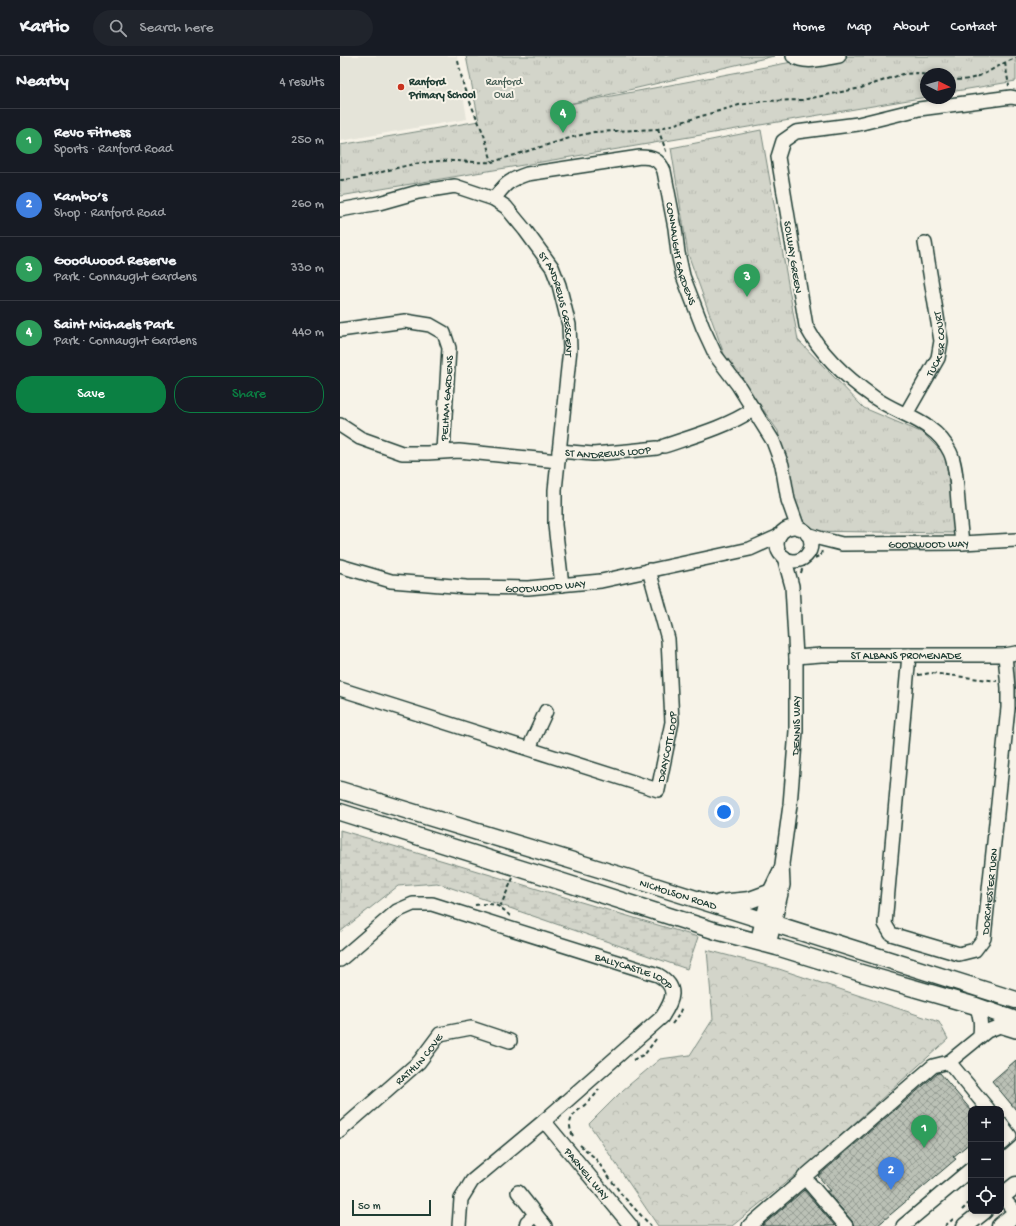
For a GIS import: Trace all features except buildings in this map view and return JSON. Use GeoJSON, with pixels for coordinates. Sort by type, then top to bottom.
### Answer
{"type":"FeatureCollection","features":[{"type":"Feature","properties":{"kind":"main road","name":"NICHOLSON ROAD"},"geometry":{"type":"LineString","coordinates":[[340,790],[1016,1000]]}},
{"type":"Feature","properties":{"kind":"main road","name":"NICHOLSON ROAD"},"geometry":{"type":"LineString","coordinates":[[340,812],[541,874],[716,931],[763,943],[976,1006],[1016,1020]]}},
{"type":"Feature","properties":{"kind":"main road"},"geometry":{"type":"LineString","coordinates":[[710,904],[750,900],[769,893]]}},
{"type":"Feature","properties":{"kind":"main road"},"geometry":{"type":"LineString","coordinates":[[1004,1195],[1016,1185]]}},
{"type":"Feature","properties":{"kind":"main road"},"geometry":{"type":"LineString","coordinates":[[965,1226],[980,1214]]}},
{"type":"Feature","properties":{"kind":"street"},"geometry":{"type":"LineString","coordinates":[[793,56],[798,60],[806,61],[839,56]]}},
{"type":"Feature","properties":{"kind":"street","name":"SOLWAY GREEN"},"geometry":{"type":"LineString","coordinates":[[962,543],[955,472],[951,453],[943,440],[932,429],[876,398],[842,370],[814,340],[806,326],[778,157],[783,141],[796,132],[858,124],[919,109],[1014,97]]}},
{"type":"Feature","properties":{"kind":"street"},"geometry":{"type":"LineString","coordinates":[[494,199],[502,188],[512,179],[527,174],[640,156],[655,159]]}},
{"type":"Feature","properties":{"kind":"street","name":"CONNAUGHT GARDENS"},"geometry":{"type":"LineString","coordinates":[[655,159],[661,164],[664,171],[683,276],[703,328],[716,356],[738,385],[773,441],[782,465],[788,500],[803,531]]}},
{"type":"Feature","properties":{"kind":"street","name":"ST ANDREWS CRESCENT"},"geometry":{"type":"LineString","coordinates":[[340,210],[379,203],[418,192],[455,186],[494,199],[506,207],[552,267],[561,291],[569,325],[570,349],[555,490],[555,525],[562,585]]}},
{"type":"Feature","properties":{"kind":"street","name":"TUCKER COURT"},"geometry":{"type":"LineString","coordinates":[[906,414],[938,358],[941,341],[926,243]]}},
{"type":"Feature","properties":{"kind":"street","name":"PELHAM GARDENS"},"geometry":{"type":"LineString","coordinates":[[340,330],[405,320],[430,325],[444,333],[449,348],[443,452]]}},
{"type":"Feature","properties":{"kind":"street","name":"ST ANDREWS LOOP"},"geometry":{"type":"LineString","coordinates":[[558,456],[660,447],[723,426],[742,417],[754,409]]}},
{"type":"Feature","properties":{"kind":"street","name":"PELHAM GARDENS"},"geometry":{"type":"LineString","coordinates":[[340,425],[360,438],[402,453],[459,451],[558,456]]}},
{"type":"Feature","properties":{"kind":"street","name":"CONNAUGHT GARDENS"},"geometry":{"type":"LineString","coordinates":[[780,534],[788,500]]}},
{"type":"Feature","properties":{"kind":"street","name":"GOODWOOD WAY"},"geometry":{"type":"LineString","coordinates":[[340,566],[391,581],[466,587],[528,588],[601,580],[750,549],[792,527],[803,531],[822,544],[962,543],[1016,540]]}},
{"type":"Feature","properties":{"kind":"street"},"geometry":{"type":"LineString","coordinates":[[803,531],[810,541],[810,547],[805,556]]}},
{"type":"Feature","properties":{"kind":"street"},"geometry":{"type":"LineString","coordinates":[[780,534],[777,545],[782,555]]}},
{"type":"Feature","properties":{"kind":"street","name":"GOODWOOD WAY"},"geometry":{"type":"LineString","coordinates":[[750,549],[782,555],[794,561],[805,556],[822,544]]}},
{"type":"Feature","properties":{"kind":"street","name":"DENNIS WAY"},"geometry":{"type":"LineString","coordinates":[[782,555],[797,581]]}},
{"type":"Feature","properties":{"kind":"street","name":"DENNIS WAY"},"geometry":{"type":"LineString","coordinates":[[763,943],[768,922],[783,885],[782,864],[790,805],[796,731],[797,581],[805,556]]}},
{"type":"Feature","properties":{"kind":"street","name":"DRAYCOTT LOOP"},"geometry":{"type":"LineString","coordinates":[[340,689],[658,790],[672,722],[668,639],[649,570]]}},
{"type":"Feature","properties":{"kind":"street","name":"ST ALBANS PROMENADE"},"geometry":{"type":"LineString","coordinates":[[796,657],[821,655],[1010,654]]}},
{"type":"Feature","properties":{"kind":"street","name":"DORCHESTER TURN"},"geometry":{"type":"LineString","coordinates":[[909,655],[885,924],[891,934],[960,954],[975,950],[984,938],[1012,708],[1008,681],[1010,654]]}},
{"type":"Feature","properties":{"kind":"street"},"geometry":{"type":"LineString","coordinates":[[529,748],[546,711]]}},
{"type":"Feature","properties":{"kind":"street","name":"DENNIS WAY"},"geometry":{"type":"LineString","coordinates":[[768,922],[769,893],[782,864]]}},
{"type":"Feature","properties":{"kind":"street","name":"BALLYCASTLE LOOP"},"geometry":{"type":"LineString","coordinates":[[340,960],[397,911],[413,904],[432,904],[658,975],[667,980],[671,987],[672,997],[662,1017],[544,1121],[472,1181],[461,1199],[459,1226]]}},
{"type":"Feature","properties":{"kind":"street"},"geometry":{"type":"LineString","coordinates":[[976,1006],[980,1015],[980,1036]]}},
{"type":"Feature","properties":{"kind":"street"},"geometry":{"type":"LineString","coordinates":[[749,1226],[933,1066],[949,1062],[987,1031],[1000,1026],[1016,1031]]}},
{"type":"Feature","properties":{"kind":"street","name":"RATHLIN COVE"},"geometry":{"type":"LineString","coordinates":[[340,1131],[419,1062],[440,1034],[472,1028],[510,1041]]}},
{"type":"Feature","properties":{"kind":"street"},"geometry":{"type":"LineString","coordinates":[[949,1062],[986,1106]]}},
{"type":"Feature","properties":{"kind":"street","name":"PARNELL WAY"},"geometry":{"type":"LineString","coordinates":[[544,1121],[623,1223]]}},
{"type":"Feature","properties":{"kind":"street"},"geometry":{"type":"LineString","coordinates":[[1004,1128],[1010,1136],[1004,1141]]}},
{"type":"Feature","properties":{"kind":"street"},"geometry":{"type":"LineString","coordinates":[[903,1226],[968,1173]]}},
{"type":"Feature","properties":{"kind":"street"},"geometry":{"type":"LineString","coordinates":[[805,1178],[846,1226]]}},
{"type":"Feature","properties":{"kind":"street"},"geometry":{"type":"LineString","coordinates":[[518,1192],[545,1226]]}},
{"type":"Feature","properties":{"kind":"street"},"geometry":{"type":"LineString","coordinates":[[1004,1205],[1008,1216]]}},
{"type":"Feature","properties":{"kind":"street"},"geometry":{"type":"LineString","coordinates":[[526,1226],[527,1222],[535,1215]]}},
{"type":"Feature","properties":{"kind":"path"},"geometry":{"type":"LineString","coordinates":[[956,79],[972,79],[986,74],[1015,57]]}},
{"type":"Feature","properties":{"kind":"path"},"geometry":{"type":"LineString","coordinates":[[458,61],[464,88],[484,135],[492,162]]}},
{"type":"Feature","properties":{"kind":"path"},"geometry":{"type":"LineString","coordinates":[[1005,63],[1014,97]]}},
{"type":"Feature","properties":{"kind":"path"},"geometry":{"type":"LineString","coordinates":[[340,180],[366,176],[400,166],[427,162],[492,162],[594,132],[658,128],[740,105],[765,101],[802,100],[861,88],[903,74],[920,74]]}},
{"type":"Feature","properties":{"kind":"path"},"geometry":{"type":"LineString","coordinates":[[658,128],[669,160]]}},
{"type":"Feature","properties":{"kind":"path"},"geometry":{"type":"LineString","coordinates":[[655,159],[665,148]]}},
{"type":"Feature","properties":{"kind":"path"},"geometry":{"type":"LineString","coordinates":[[797,581],[805,564],[821,555],[822,544]]}},
{"type":"Feature","properties":{"kind":"path"},"geometry":{"type":"LineString","coordinates":[[907,675],[920,675],[931,672],[1000,682],[1008,681]]}},
{"type":"Feature","properties":{"kind":"path"},"geometry":{"type":"LineString","coordinates":[[500,907],[514,875]]}},
{"type":"Feature","properties":{"kind":"path"},"geometry":{"type":"LineString","coordinates":[[671,1025],[679,1015],[682,1003]]}},
{"type":"Feature","properties":{"kind":"path"},"geometry":{"type":"LineString","coordinates":[[632,1060],[645,1054],[659,1037]]}},
{"type":"Feature","properties":{"kind":"path"},"geometry":{"type":"LineString","coordinates":[[575,1141],[569,1128],[572,1115],[592,1099],[600,1088]]}},
{"type":"Feature","properties":{"kind":"path"},"geometry":{"type":"LineString","coordinates":[[578,1144],[595,1158],[614,1185],[651,1226]]}},
{"type":"Feature","properties":{"kind":"shaded area","name":"Ranford Primary School"},"geometry":{"type":"Polygon","coordinates":[[[340,56],[457,56],[467,119],[340,141],[340,56]]]}},
{"type":"Feature","properties":{"kind":"green space","name":"Ranford Oval"},"geometry":{"type":"Polygon","coordinates":[[[466,56],[774,56],[569,104],[792,62],[832,56],[1016,56],[1016,81],[956,91],[956,68],[920,68],[920,98],[340,196],[340,145],[479,121],[466,56]]]}},
{"type":"Feature","properties":{"kind":"green space"},"geometry":{"type":"Polygon","coordinates":[[[761,130],[798,340],[864,408],[923,433],[945,455],[956,533],[800,531],[778,431],[724,354],[688,254],[671,148],[761,130]]]}},
{"type":"Feature","properties":{"kind":"green space"},"geometry":{"type":"Polygon","coordinates":[[[1016,660],[1016,701],[1015,701],[1011,661],[1016,660]]]}},
{"type":"Feature","properties":{"kind":"green space"},"geometry":{"type":"Polygon","coordinates":[[[340,830],[698,937],[687,969],[437,883],[398,886],[340,932],[340,830]]]}},
{"type":"Feature","properties":{"kind":"green space"},"geometry":{"type":"Polygon","coordinates":[[[707,950],[779,969],[939,1022],[948,1039],[809,1164],[732,1226],[658,1226],[589,1124],[623,1090],[660,1059],[690,1055],[713,1019],[707,950]]]}},
{"type":"Feature","properties":{"kind":"place","name":"Ranford Primary School"},"geometry":{"type":"Point","coordinates":[401,87]}},
{"type":"Feature","properties":{"kind":"place","name":"Saint Michaels Park"},"geometry":{"type":"Point","coordinates":[563,133]}},
{"type":"Feature","properties":{"kind":"place","name":"Goodwood Reserve"},"geometry":{"type":"Point","coordinates":[747,297]}},
{"type":"Feature","properties":{"kind":"place","name":"Revo Fitness"},"geometry":{"type":"Point","coordinates":[924,1148]}},
{"type":"Feature","properties":{"kind":"place","name":"Kambo’s"},"geometry":{"type":"Point","coordinates":[891,1190]}}]}
